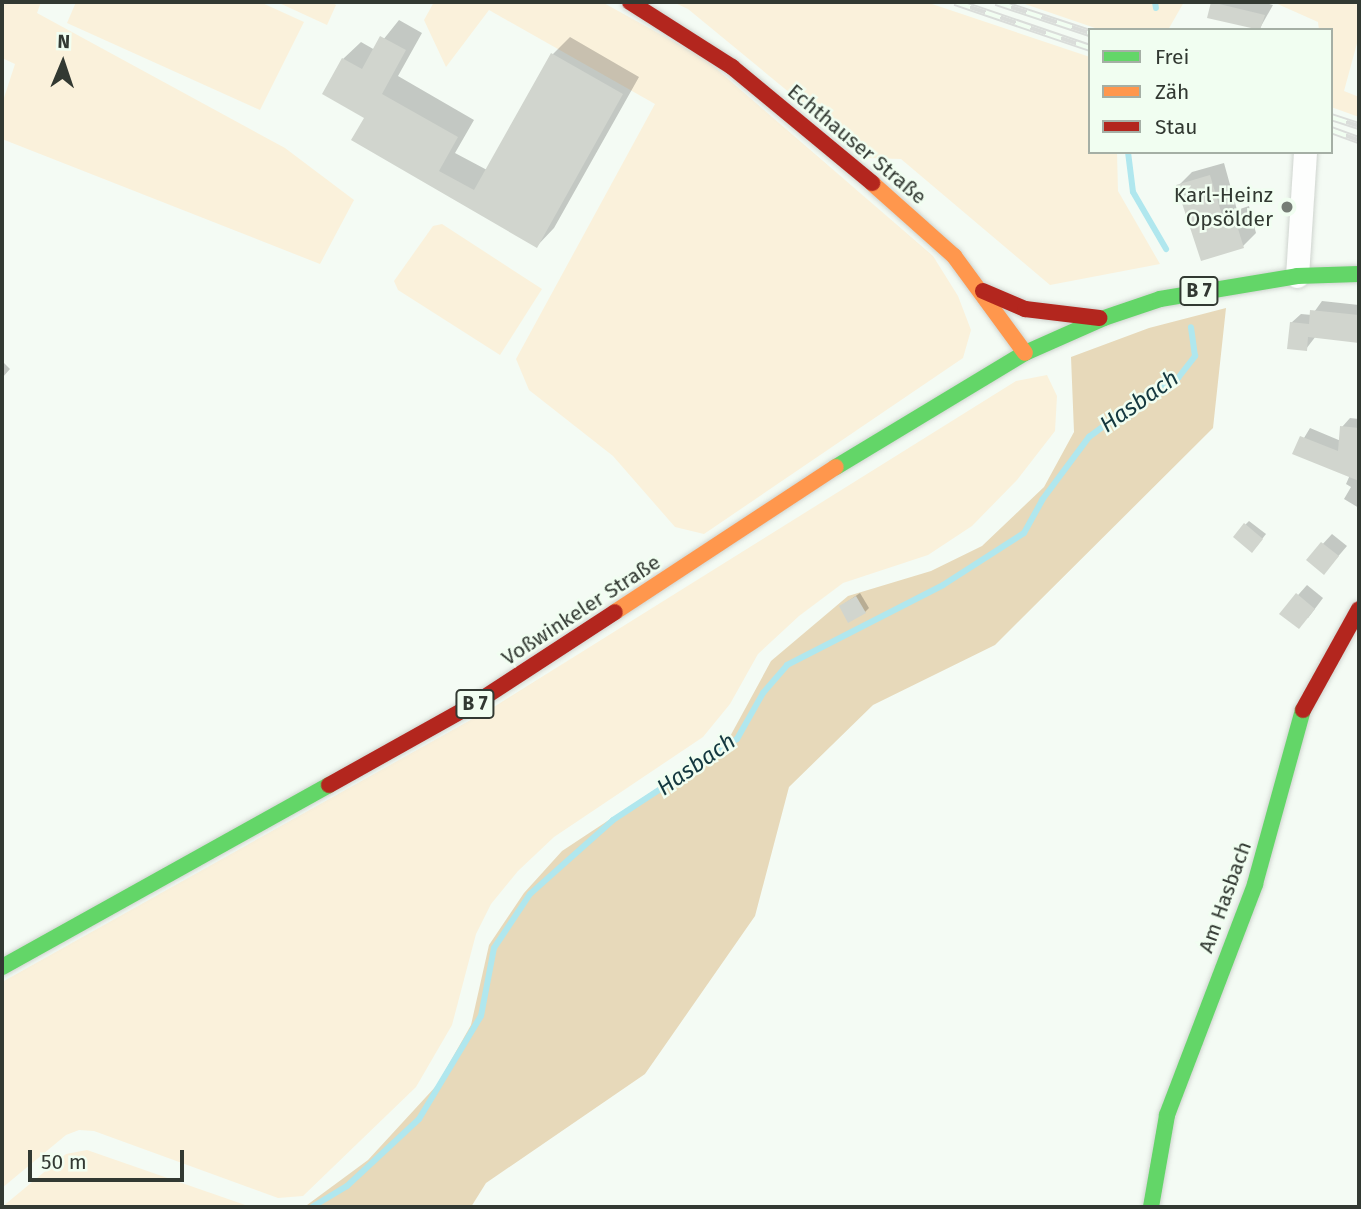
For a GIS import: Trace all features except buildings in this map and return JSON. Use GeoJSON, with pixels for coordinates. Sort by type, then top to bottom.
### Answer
{"type":"FeatureCollection","features":[{"type":"Feature","properties":{"kind":"main road","name":"Echthauser Straße"},"geometry":{"type":"LineString","coordinates":[[630,2],[703,46],[776,102],[926,230],[983,291],[1025,353]]}},
{"type":"Feature","properties":{"kind":"main road","name":"B 7"},"geometry":{"type":"LineString","coordinates":[[1025,353],[1104,318],[1160,299],[1297,276],[1359,274]]}},
{"type":"Feature","properties":{"kind":"main road"},"geometry":{"type":"LineString","coordinates":[[983,291],[1026,309],[1104,318]]}},
{"type":"Feature","properties":{"kind":"main road","name":"Voßwinkeler Straße"},"geometry":{"type":"LineString","coordinates":[[2,967],[474,704],[867,447],[1025,353]]}},
{"type":"Feature","properties":{"kind":"main road","name":"Am Hasbach"},"geometry":{"type":"LineString","coordinates":[[1151,1207],[1167,1115],[1255,884],[1298,719],[1359,610]]}},
{"type":"Feature","properties":{"kind":"street"},"geometry":{"type":"LineString","coordinates":[[1297,276],[1305,154]]}},
{"type":"Feature","properties":{"kind":"shaded area"},"geometry":{"type":"Polygon","coordinates":[[[2,2],[41,2],[37,13],[285,148],[354,200],[320,264],[2,139],[2,104],[15,64],[2,58],[2,2]]]}},
{"type":"Feature","properties":{"kind":"shaded area"},"geometry":{"type":"Polygon","coordinates":[[[76,2],[260,2],[304,22],[260,110],[67,23],[76,2]]]}},
{"type":"Feature","properties":{"kind":"shaded area"},"geometry":{"type":"Polygon","coordinates":[[[277,2],[331,2],[336,5],[327,25],[277,2]]]}},
{"type":"Feature","properties":{"kind":"shaded area"},"geometry":{"type":"Polygon","coordinates":[[[434,2],[602,2],[705,59],[933,256],[958,296],[971,330],[963,358],[704,534],[675,527],[613,456],[529,390],[516,359],[655,104],[489,10],[446,67],[424,20],[434,2]]]}},
{"type":"Feature","properties":{"kind":"shaded area"},"geometry":{"type":"Polygon","coordinates":[[[673,2],[926,2],[1088,56],[1088,154],[1117,154],[1118,191],[1160,264],[1050,285],[901,159],[869,158],[688,9],[673,2]]]}},
{"type":"Feature","properties":{"kind":"shaded area"},"geometry":{"type":"Polygon","coordinates":[[[1019,2],[1184,2],[1169,28],[1095,28],[1019,2]]]}},
{"type":"Feature","properties":{"kind":"shaded area"},"geometry":{"type":"Polygon","coordinates":[[[1273,2],[1359,2],[1359,36],[1344,91],[1359,97],[1359,117],[1333,108],[1333,28],[1319,28],[1318,22],[1273,2]]]}},
{"type":"Feature","properties":{"kind":"shaded area"},"geometry":{"type":"Polygon","coordinates":[[[442,224],[542,289],[500,355],[398,290],[394,281],[433,226],[442,224]]]}},
{"type":"Feature","properties":{"kind":"shaded area"},"geometry":{"type":"Polygon","coordinates":[[[1226,308],[1213,428],[995,645],[873,705],[789,787],[755,916],[645,1074],[486,1183],[471,1207],[296,1207],[307,1205],[368,1160],[437,1085],[471,1025],[489,945],[524,893],[562,851],[727,742],[771,661],[848,596],[931,571],[982,546],[1044,487],[1074,432],[1071,357],[1149,328],[1226,308]]]}},
{"type":"Feature","properties":{"kind":"shaded area"},"geometry":{"type":"Polygon","coordinates":[[[1047,375],[1057,396],[1055,431],[1017,480],[972,526],[928,555],[843,583],[799,616],[758,654],[730,704],[703,737],[554,837],[518,871],[491,904],[476,934],[452,1025],[416,1087],[303,1196],[278,1198],[94,1131],[79,1130],[66,1135],[2,1188],[2,982],[492,708],[1016,381],[1047,375]]]}},
{"type":"Feature","properties":{"kind":"shaded area"},"geometry":{"type":"Polygon","coordinates":[[[87,1150],[251,1207],[2,1207],[66,1154],[87,1150]]]}},
{"type":"Feature","properties":{"kind":"waterway","name":"Hasbach"},"geometry":{"type":"LineString","coordinates":[[1155,2],[1156,8]]}},
{"type":"Feature","properties":{"kind":"waterway","name":"Hasbach"},"geometry":{"type":"LineString","coordinates":[[1128,154],[1133,192],[1166,249]]}},
{"type":"Feature","properties":{"kind":"waterway","name":"Hasbach"},"geometry":{"type":"LineString","coordinates":[[312,1207],[347,1186],[419,1119],[481,1016],[494,948],[530,894],[613,820],[737,739],[763,693],[787,665],[943,585],[1024,533],[1042,500],[1089,437],[1152,390],[1178,378],[1195,356],[1191,327]]}},
{"type":"Feature","properties":{"kind":"railway"},"geometry":{"type":"LineString","coordinates":[[955,2],[1088,47]]}},
{"type":"Feature","properties":{"kind":"railway"},"geometry":{"type":"LineString","coordinates":[[996,2],[1088,32]]}},
{"type":"Feature","properties":{"kind":"railway"},"geometry":{"type":"LineString","coordinates":[[1333,118],[1359,126]]}},
{"type":"Feature","properties":{"kind":"railway"},"geometry":{"type":"LineString","coordinates":[[1333,131],[1359,140]]}},
{"type":"Feature","properties":{"kind":"traffic: fast"},"geometry":{"type":"LineString","coordinates":[[836,467],[1025,353],[1104,318],[1160,299],[1297,276],[1359,274]]}},
{"type":"Feature","properties":{"kind":"traffic: fast"},"geometry":{"type":"LineString","coordinates":[[1151,1207],[1167,1115],[1255,884],[1303,710]]}},
{"type":"Feature","properties":{"kind":"traffic: fast"},"geometry":{"type":"LineString","coordinates":[[2,967],[329,785]]}},
{"type":"Feature","properties":{"kind":"traffic: slow"},"geometry":{"type":"LineString","coordinates":[[872,183],[954,256],[1025,353]]}},
{"type":"Feature","properties":{"kind":"traffic: slow"},"geometry":{"type":"LineString","coordinates":[[615,612],[836,467]]}},
{"type":"Feature","properties":{"kind":"traffic: jam"},"geometry":{"type":"LineString","coordinates":[[630,2],[732,67],[872,183]]}},
{"type":"Feature","properties":{"kind":"traffic: jam"},"geometry":{"type":"LineString","coordinates":[[983,291],[1025,309],[1099,318]]}},
{"type":"Feature","properties":{"kind":"traffic: jam"},"geometry":{"type":"LineString","coordinates":[[1303,710],[1359,609]]}},
{"type":"Feature","properties":{"kind":"traffic: jam"},"geometry":{"type":"LineString","coordinates":[[329,785],[474,704],[615,612]]}},
{"type":"Feature","properties":{"kind":"place","name":"Karl-Heinz Opsölder"},"geometry":{"type":"Point","coordinates":[1287,207]}}]}
